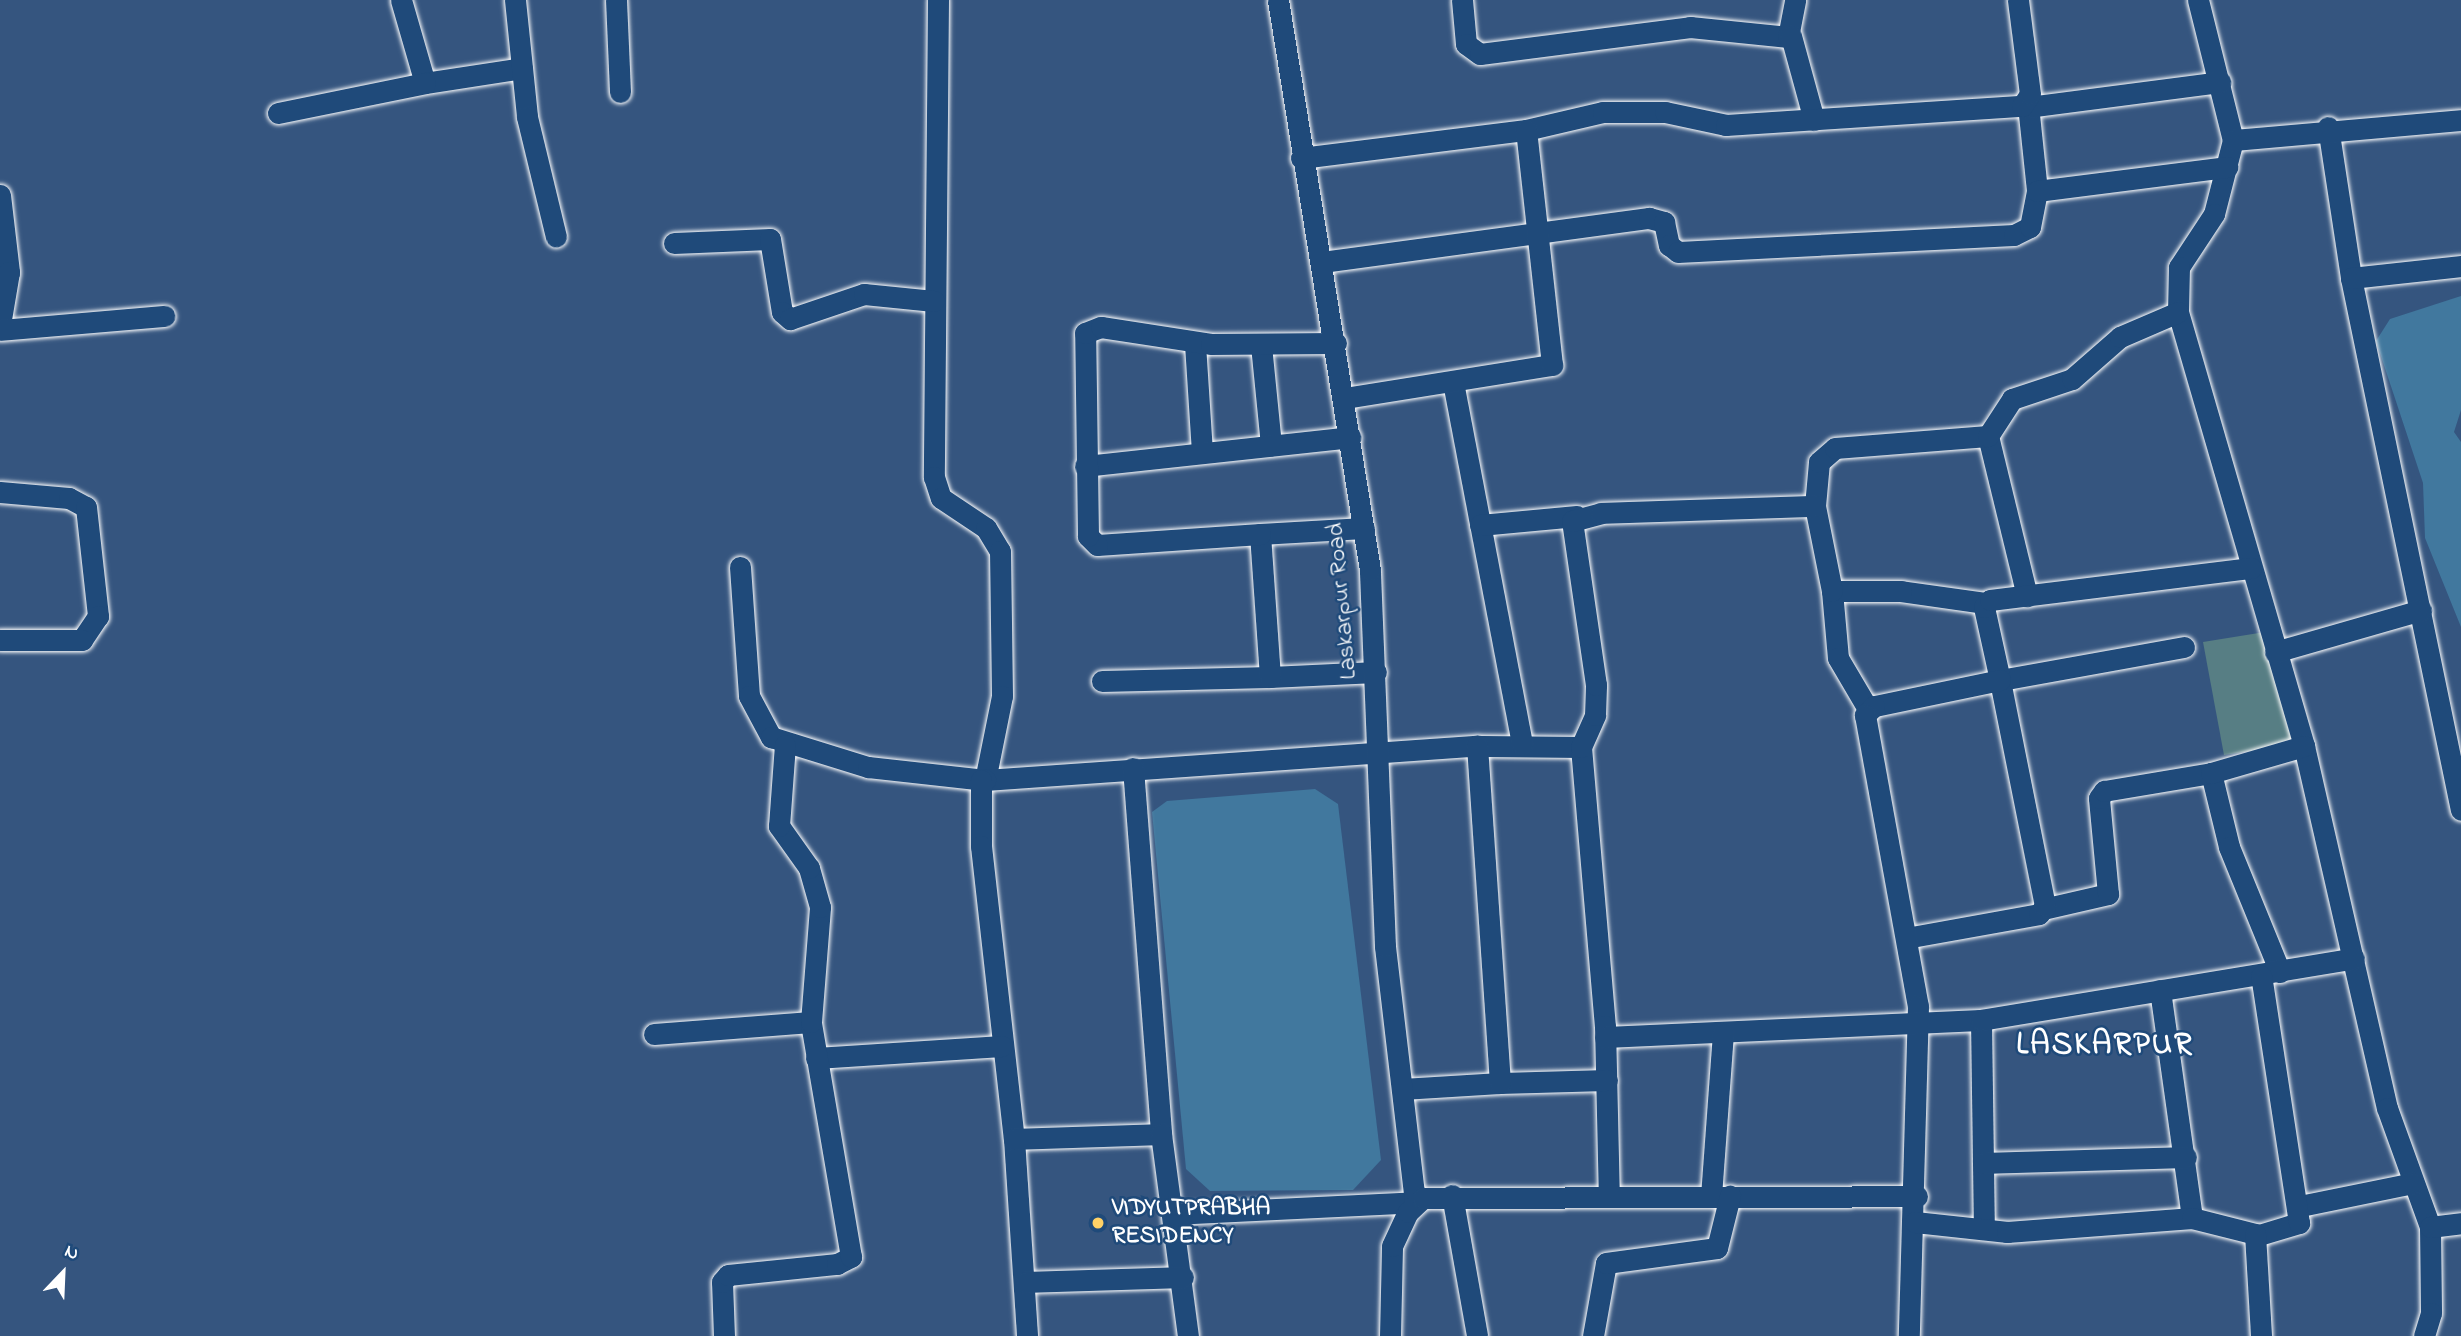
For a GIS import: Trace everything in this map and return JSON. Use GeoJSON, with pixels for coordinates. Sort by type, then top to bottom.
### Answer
{"type":"FeatureCollection","features":[{"type":"Feature","properties":{"kind":"street"},"geometry":{"type":"LineString","coordinates":[[401,0],[425,83]]}},
{"type":"Feature","properties":{"kind":"street"},"geometry":{"type":"LineString","coordinates":[[516,0],[522,68],[556,237]]}},
{"type":"Feature","properties":{"kind":"street"},"geometry":{"type":"LineString","coordinates":[[616,0],[620,92]]}},
{"type":"Feature","properties":{"kind":"street"},"geometry":{"type":"LineString","coordinates":[[939,0],[942,81],[934,301],[935,486],[945,503],[994,535],[1003,567],[1002,696],[983,780],[981,846],[1014,1139],[1026,1282],[1027,1336]]}},
{"type":"Feature","properties":{"kind":"street","name":"Laskarpur Road"},"geometry":{"type":"LineString","coordinates":[[1278,0],[1301,158],[1336,343],[1364,528],[1377,672],[1385,946],[1415,1202]]}},
{"type":"Feature","properties":{"kind":"street"},"geometry":{"type":"LineString","coordinates":[[1462,0],[1466,44],[1480,54],[1690,27],[1791,36]]}},
{"type":"Feature","properties":{"kind":"street"},"geometry":{"type":"LineString","coordinates":[[1796,0],[1791,36],[1814,120]]}},
{"type":"Feature","properties":{"kind":"street"},"geometry":{"type":"LineString","coordinates":[[1322,262],[1539,232],[1657,219],[1678,252],[2014,235],[2030,227],[2037,191],[2018,0]]}},
{"type":"Feature","properties":{"kind":"street"},"geometry":{"type":"LineString","coordinates":[[2199,0],[2233,140],[2214,214],[2179,267],[2178,313],[2304,746],[2354,958],[2379,1080],[2430,1227],[2431,1313],[2424,1336]]}},
{"type":"Feature","properties":{"kind":"street"},"geometry":{"type":"LineString","coordinates":[[278,113],[425,83],[522,68]]}},
{"type":"Feature","properties":{"kind":"street"},"geometry":{"type":"LineString","coordinates":[[1301,158],[1526,130],[1613,112],[1665,111],[1726,125],[2028,106],[2220,82]]}},
{"type":"Feature","properties":{"kind":"street"},"geometry":{"type":"LineString","coordinates":[[2233,140],[2328,127],[2461,120]]}},
{"type":"Feature","properties":{"kind":"street"},"geometry":{"type":"LineString","coordinates":[[2328,127],[2351,278],[2461,810]]}},
{"type":"Feature","properties":{"kind":"street"},"geometry":{"type":"LineString","coordinates":[[1345,398],[1547,368],[1555,360],[1526,130]]}},
{"type":"Feature","properties":{"kind":"street"},"geometry":{"type":"LineString","coordinates":[[2037,191],[2227,167]]}},
{"type":"Feature","properties":{"kind":"street"},"geometry":{"type":"LineString","coordinates":[[0,195],[9,272],[0,325]]}},
{"type":"Feature","properties":{"kind":"street"},"geometry":{"type":"LineString","coordinates":[[674,243],[770,239],[782,312],[789,319],[864,294],[934,301]]}},
{"type":"Feature","properties":{"kind":"street"},"geometry":{"type":"LineString","coordinates":[[2351,278],[2461,266]]}},
{"type":"Feature","properties":{"kind":"street"},"geometry":{"type":"LineString","coordinates":[[2028,596],[1988,436],[2012,399],[2072,379],[2120,337],[2178,313]]}},
{"type":"Feature","properties":{"kind":"street"},"geometry":{"type":"LineString","coordinates":[[0,330],[164,316]]}},
{"type":"Feature","properties":{"kind":"street"},"geometry":{"type":"LineString","coordinates":[[1336,343],[1195,344],[1101,327],[1085,333],[1087,530],[1097,545],[1364,528]]}},
{"type":"Feature","properties":{"kind":"street"},"geometry":{"type":"LineString","coordinates":[[1195,344],[1202,453]]}},
{"type":"Feature","properties":{"kind":"street"},"geometry":{"type":"LineString","coordinates":[[1261,345],[1271,446]]}},
{"type":"Feature","properties":{"kind":"street"},"geometry":{"type":"LineString","coordinates":[[1453,382],[1522,745]]}},
{"type":"Feature","properties":{"kind":"street"},"geometry":{"type":"LineString","coordinates":[[1085,466],[1350,436]]}},
{"type":"Feature","properties":{"kind":"street"},"geometry":{"type":"LineString","coordinates":[[1909,1336],[1917,1196],[1918,1022],[1868,709],[1838,658],[1832,591],[1815,506],[1815,471],[1835,448],[1988,436]]}},
{"type":"Feature","properties":{"kind":"street"},"geometry":{"type":"LineString","coordinates":[[0,492],[69,498],[86,507],[98,615],[82,640],[0,640]]}},
{"type":"Feature","properties":{"kind":"street"},"geometry":{"type":"LineString","coordinates":[[1480,524],[1577,516],[1815,506]]}},
{"type":"Feature","properties":{"kind":"street"},"geometry":{"type":"LineString","coordinates":[[1577,516],[1571,528],[1596,702],[1581,747],[1605,1037],[1609,1196]]}},
{"type":"Feature","properties":{"kind":"street"},"geometry":{"type":"LineString","coordinates":[[1260,534],[1270,677]]}},
{"type":"Feature","properties":{"kind":"street"},"geometry":{"type":"LineString","coordinates":[[740,567],[749,696],[763,729],[785,745],[868,767],[983,780],[1477,746],[1581,747]]}},
{"type":"Feature","properties":{"kind":"street"},"geometry":{"type":"LineString","coordinates":[[1832,591],[1900,591],[1985,603],[2251,568]]}},
{"type":"Feature","properties":{"kind":"street"},"geometry":{"type":"LineString","coordinates":[[1985,603],[2043,909]]}},
{"type":"Feature","properties":{"kind":"street"},"geometry":{"type":"LineString","coordinates":[[2275,652],[2421,610]]}},
{"type":"Feature","properties":{"kind":"street"},"geometry":{"type":"LineString","coordinates":[[1868,709],[2000,680],[2184,647]]}},
{"type":"Feature","properties":{"kind":"street"},"geometry":{"type":"LineString","coordinates":[[1102,681],[1377,672]]}},
{"type":"Feature","properties":{"kind":"street"},"geometry":{"type":"LineString","coordinates":[[724,1336],[722,1282],[728,1275],[837,1264],[851,1257],[811,1022],[820,907],[808,869],[779,826],[785,745]]}},
{"type":"Feature","properties":{"kind":"street"},"geometry":{"type":"LineString","coordinates":[[1477,746],[1500,1083]]}},
{"type":"Feature","properties":{"kind":"street"},"geometry":{"type":"LineString","coordinates":[[1906,938],[2108,894],[2099,798],[2104,791],[2211,773],[2304,746]]}},
{"type":"Feature","properties":{"kind":"street"},"geometry":{"type":"LineString","coordinates":[[1133,768],[1161,1134],[1183,1277],[1188,1336]]}},
{"type":"Feature","properties":{"kind":"street"},"geometry":{"type":"LineString","coordinates":[[1915,1222],[1984,1230],[2192,1218],[2255,1234],[2299,1223],[2300,1206],[2270,974],[2229,847],[2211,773]]}},
{"type":"Feature","properties":{"kind":"street"},"geometry":{"type":"LineString","coordinates":[[1605,1037],[1981,1020],[2354,958]]}},
{"type":"Feature","properties":{"kind":"street"},"geometry":{"type":"LineString","coordinates":[[2160,990],[2186,1157],[2192,1218]]}},
{"type":"Feature","properties":{"kind":"street"},"geometry":{"type":"LineString","coordinates":[[1981,1020],[1984,1230]]}},
{"type":"Feature","properties":{"kind":"street"},"geometry":{"type":"LineString","coordinates":[[654,1034],[811,1022]]}},
{"type":"Feature","properties":{"kind":"street"},"geometry":{"type":"LineString","coordinates":[[1592,1336],[1606,1263],[1712,1251],[1721,1242],[1723,1032]]}},
{"type":"Feature","properties":{"kind":"street"},"geometry":{"type":"LineString","coordinates":[[816,1058],[1002,1046]]}},
{"type":"Feature","properties":{"kind":"street"},"geometry":{"type":"LineString","coordinates":[[1402,1089],[1606,1080]]}},
{"type":"Feature","properties":{"kind":"street"},"geometry":{"type":"LineString","coordinates":[[1014,1139],[1161,1134]]}},
{"type":"Feature","properties":{"kind":"street"},"geometry":{"type":"LineString","coordinates":[[1983,1163],[2186,1157]]}},
{"type":"Feature","properties":{"kind":"street"},"geometry":{"type":"LineString","coordinates":[[2300,1206],[2413,1183]]}},
{"type":"Feature","properties":{"kind":"street"},"geometry":{"type":"LineString","coordinates":[[1173,1214],[1415,1202],[1452,1195],[1917,1196]]}},
{"type":"Feature","properties":{"kind":"street"},"geometry":{"type":"LineString","coordinates":[[1452,1195],[1477,1336]]}},
{"type":"Feature","properties":{"kind":"street"},"geometry":{"type":"LineString","coordinates":[[1390,1336],[1388,1264],[1415,1202]]}},
{"type":"Feature","properties":{"kind":"street"},"geometry":{"type":"LineString","coordinates":[[2430,1227],[2461,1223]]}},
{"type":"Feature","properties":{"kind":"street"},"geometry":{"type":"LineString","coordinates":[[2255,1234],[2261,1336]]}},
{"type":"Feature","properties":{"kind":"street"},"geometry":{"type":"LineString","coordinates":[[1026,1282],[1183,1277]]}},
{"type":"Feature","properties":{"kind":"green space"},"geometry":{"type":"Polygon","coordinates":[[[2265,632],[2297,744],[2224,755],[2203,642],[2265,632]]]}},
{"type":"Feature","properties":{"kind":"water"},"geometry":{"type":"Polygon","coordinates":[[[2461,296],[2461,410],[2454,432],[2461,442],[2461,627],[2425,538],[2423,483],[2376,341],[2390,319],[2461,296]]]}},
{"type":"Feature","properties":{"kind":"water"},"geometry":{"type":"Polygon","coordinates":[[[1315,789],[1338,804],[1381,1160],[1353,1190],[1210,1191],[1186,1169],[1152,812],[1167,801],[1315,789]]]}},
{"type":"Feature","properties":{"kind":"place","name":"VIDYUTPRABHA RESIDENCY"},"geometry":{"type":"Point","coordinates":[1098,1223]}},
{"type":"Feature","properties":{"kind":"district","name":"LASKARPUR"},"geometry":{"type":"Point","coordinates":[2105,1046]}}]}
